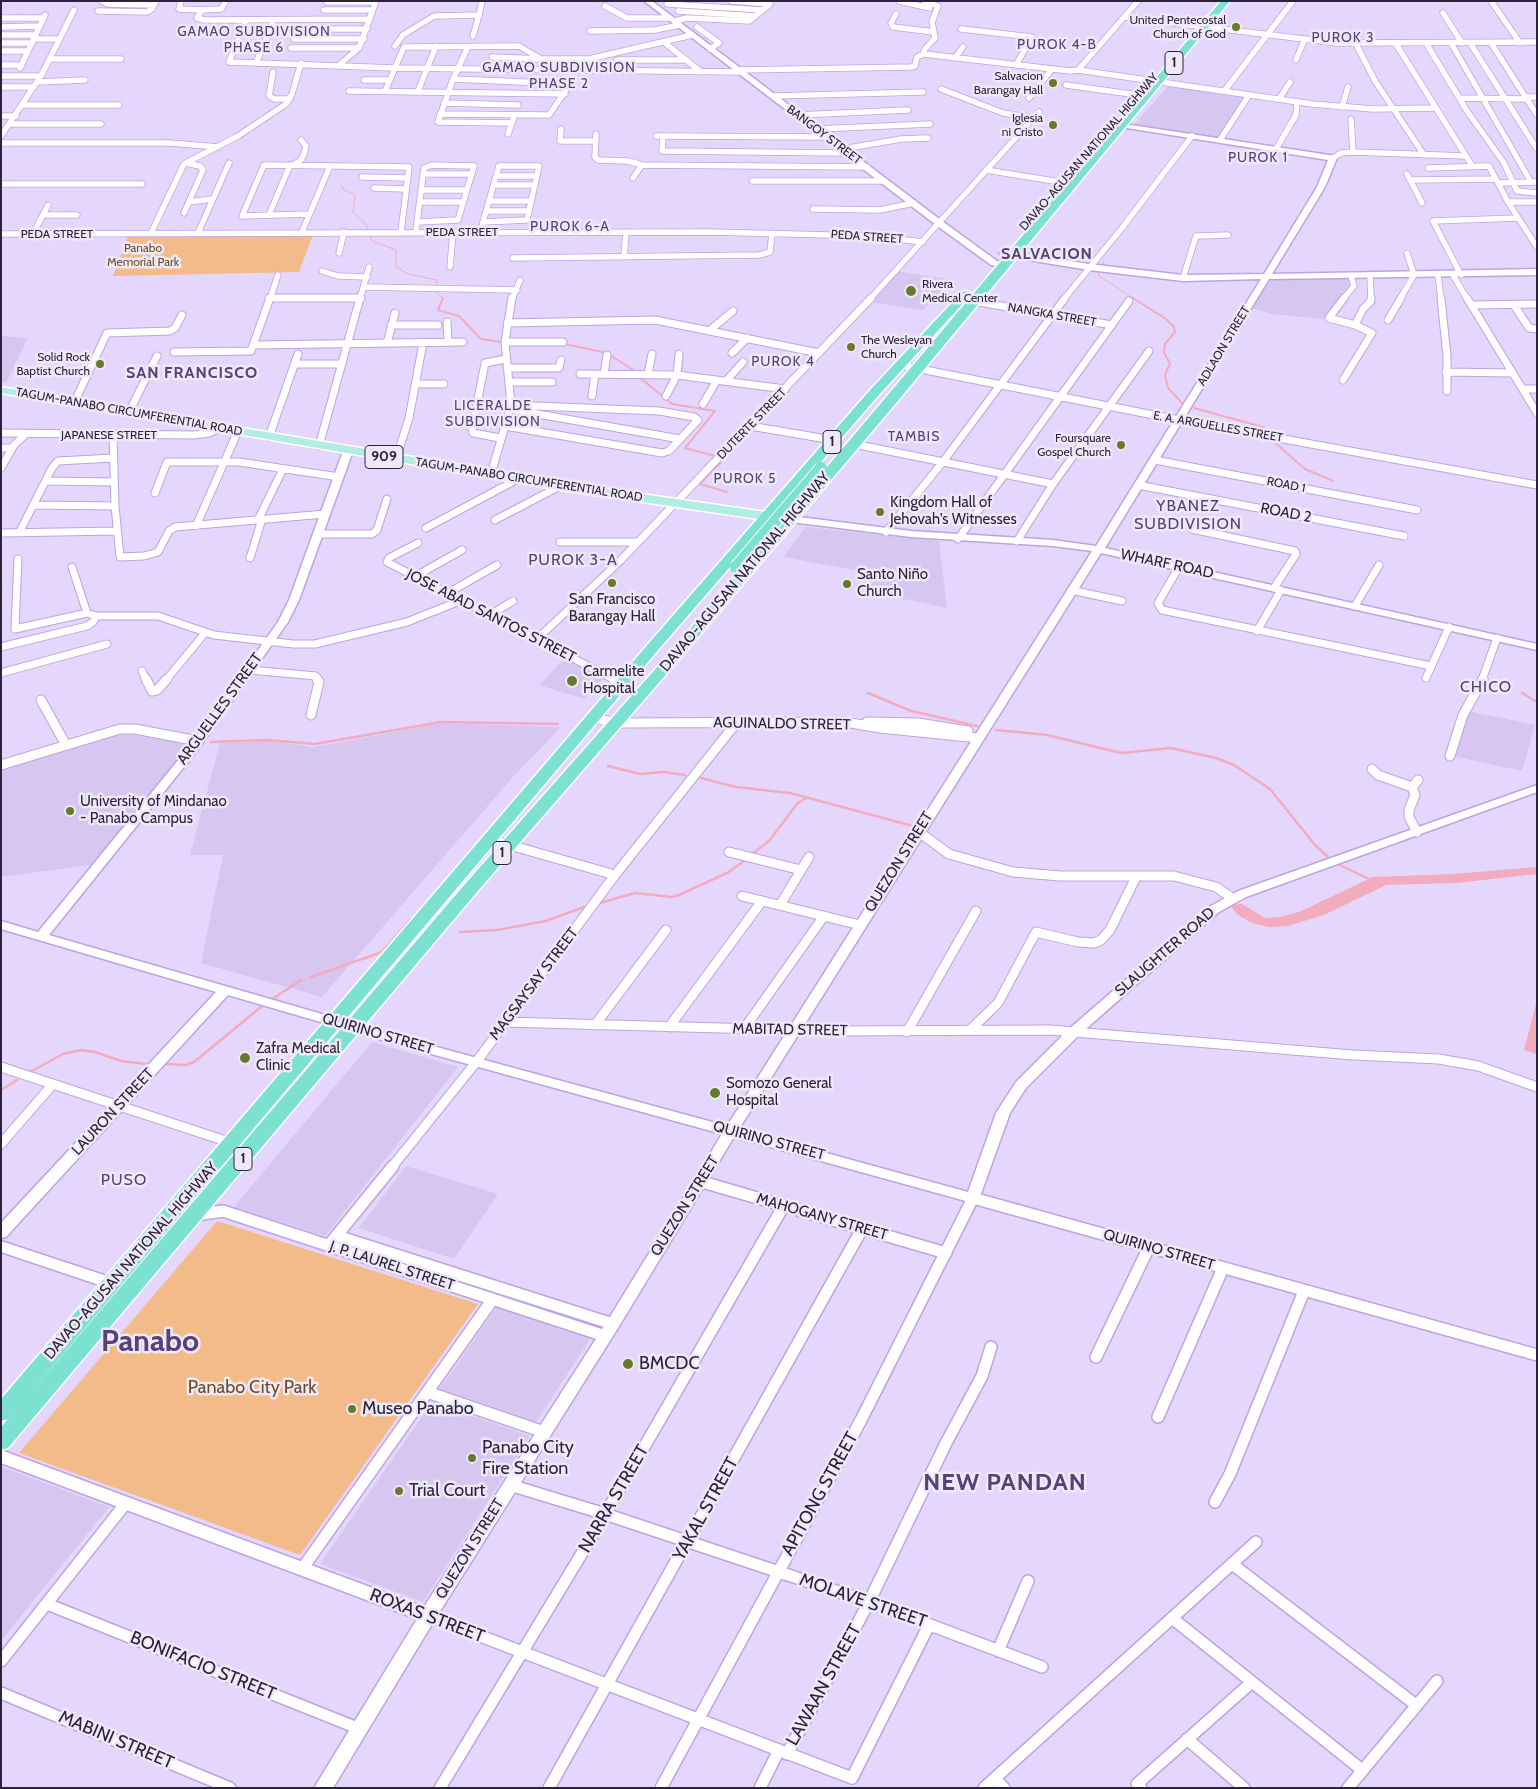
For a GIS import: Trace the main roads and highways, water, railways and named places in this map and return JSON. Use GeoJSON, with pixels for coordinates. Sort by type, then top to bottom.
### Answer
{"type":"FeatureCollection","features":[{"type":"Feature","properties":{"kind":"highway","name":"DAVAO-AGUSAN NATIONAL HIGHWAY"},"geometry":{"type":"LineString","coordinates":[[1200,27],[1218,1]]}},
{"type":"Feature","properties":{"kind":"highway","name":"DAVAO-AGUSAN NATIONAL HIGHWAY"},"geometry":{"type":"LineString","coordinates":[[1,1413],[767,516],[944,317],[967,300],[1200,27],[1226,1]]}},
{"type":"Feature","properties":{"kind":"highway","name":"DAVAO-AGUSAN NATIONAL HIGHWAY"},"geometry":{"type":"LineString","coordinates":[[1,1442],[509,845],[791,519],[958,320],[967,300]]}},
{"type":"Feature","properties":{"kind":"highway"},"geometry":{"type":"LineString","coordinates":[[944,317],[958,320]]}},
{"type":"Feature","properties":{"kind":"highway","name":"DAVAO-AGUSAN NATIONAL HIGHWAY"},"geometry":{"type":"LineString","coordinates":[[891,387],[899,366]]}},
{"type":"Feature","properties":{"kind":"highway","name":"DAVAO-AGUSAN NATIONAL HIGHWAY"},"geometry":{"type":"LineString","coordinates":[[626,680],[661,655],[891,387],[917,370]]}},
{"type":"Feature","properties":{"kind":"highway","name":"DAVAO-AGUSAN NATIONAL HIGHWAY"},"geometry":{"type":"LineString","coordinates":[[653,680],[661,655]]}},
{"type":"Feature","properties":{"kind":"highway"},"geometry":{"type":"LineString","coordinates":[[62,1342],[81,1349]]}},
{"type":"Feature","properties":{"kind":"main road","name":"TAGUM-PANABO CIRCUMFERENTIAL ROAD"},"geometry":{"type":"LineString","coordinates":[[1,390],[560,486],[675,504],[791,519]]}},
{"type":"Feature","properties":{"kind":"waterway"},"geometry":{"type":"LineString","coordinates":[[341,185],[344,190],[355,195],[353,212],[366,224],[369,231]]}},
{"type":"Feature","properties":{"kind":"waterway"},"geometry":{"type":"LineString","coordinates":[[369,234],[372,241],[396,250],[396,267],[408,274],[437,280],[436,287]]}},
{"type":"Feature","properties":{"kind":"waterway"},"geometry":{"type":"LineString","coordinates":[[1101,267],[1104,265],[1103,261]]}},
{"type":"Feature","properties":{"kind":"waterway"},"geometry":{"type":"LineString","coordinates":[[1097,270],[1099,276],[1134,299]]}},
{"type":"Feature","properties":{"kind":"waterway"},"geometry":{"type":"LineString","coordinates":[[435,290],[443,299]]}},
{"type":"Feature","properties":{"kind":"waterway"},"geometry":{"type":"LineString","coordinates":[[1133,298],[1166,319],[1174,327],[1175,332],[1165,344],[1164,353],[1170,363],[1165,375],[1168,388],[1183,404]]}},
{"type":"Feature","properties":{"kind":"waterway"},"geometry":{"type":"LineString","coordinates":[[443,299],[438,310],[459,316],[481,339],[501,342]]}},
{"type":"Feature","properties":{"kind":"waterway"},"geometry":{"type":"LineString","coordinates":[[565,344],[607,353],[636,372]]}},
{"type":"Feature","properties":{"kind":"waterway"},"geometry":{"type":"LineString","coordinates":[[639,377],[672,404],[715,411],[685,448],[715,456]]}},
{"type":"Feature","properties":{"kind":"waterway"},"geometry":{"type":"LineString","coordinates":[[1194,408],[1263,427],[1272,433]]}},
{"type":"Feature","properties":{"kind":"waterway"},"geometry":{"type":"LineString","coordinates":[[1272,440],[1305,469],[1333,481]]}},
{"type":"Feature","properties":{"kind":"waterway"},"geometry":{"type":"LineString","coordinates":[[721,462],[700,484],[727,492]]}},
{"type":"Feature","properties":{"kind":"waterway"},"geometry":{"type":"LineString","coordinates":[[868,693],[911,711],[977,726]]}},
{"type":"Feature","properties":{"kind":"waterway"},"geometry":{"type":"LineString","coordinates":[[1522,693],[1537,702]]}},
{"type":"Feature","properties":{"kind":"waterway"},"geometry":{"type":"LineString","coordinates":[[211,742],[267,740],[315,744],[441,722],[558,724]]}},
{"type":"Feature","properties":{"kind":"waterway"},"geometry":{"type":"LineString","coordinates":[[996,730],[1047,735],[1121,753],[1171,748],[1216,758],[1234,765],[1270,789],[1315,845],[1328,857]]}},
{"type":"Feature","properties":{"kind":"waterway"},"geometry":{"type":"LineString","coordinates":[[608,766],[640,774],[664,772],[685,775]]}},
{"type":"Feature","properties":{"kind":"waterway"},"geometry":{"type":"LineString","coordinates":[[701,778],[736,787],[790,793],[913,826]]}},
{"type":"Feature","properties":{"kind":"waterway"},"geometry":{"type":"LineString","coordinates":[[752,854],[769,841],[797,804],[806,798]]}},
{"type":"Feature","properties":{"kind":"waterway"},"geometry":{"type":"LineString","coordinates":[[600,903],[635,893],[672,897],[679,895],[727,873],[747,859]]}},
{"type":"Feature","properties":{"kind":"waterway"},"geometry":{"type":"LineString","coordinates":[[1338,864],[1371,880]]}},
{"type":"Feature","properties":{"kind":"waterway"},"geometry":{"type":"LineString","coordinates":[[460,932],[497,930],[546,921],[584,907]]}},
{"type":"Feature","properties":{"kind":"waterway"},"geometry":{"type":"LineString","coordinates":[[311,977],[382,952],[411,919]]}},
{"type":"Feature","properties":{"kind":"waterway"},"geometry":{"type":"LineString","coordinates":[[274,998],[301,980]]}},
{"type":"Feature","properties":{"kind":"waterway"},"geometry":{"type":"LineString","coordinates":[[167,1064],[186,1065],[194,1062],[261,1007]]}},
{"type":"Feature","properties":{"kind":"waterway"},"geometry":{"type":"LineString","coordinates":[[30,1072],[63,1054],[81,1050],[95,1052],[121,1061],[146,1064]]}},
{"type":"Feature","properties":{"kind":"waterway"},"geometry":{"type":"LineString","coordinates":[[1,1090],[17,1080]]}},
{"type":"Feature","properties":{"kind":"place","name":"United Pentecostal Church of God"},"geometry":{"type":"Point","coordinates":[1236,27]}},
{"type":"Feature","properties":{"kind":"place","name":"Salvacion Barangay Hall"},"geometry":{"type":"Point","coordinates":[1053,83]}},
{"type":"Feature","properties":{"kind":"place","name":"Iglesia ni Cristo"},"geometry":{"type":"Point","coordinates":[1053,125]}},
{"type":"Feature","properties":{"kind":"place","name":"Rivera Medical Center"},"geometry":{"type":"Point","coordinates":[911,291]}},
{"type":"Feature","properties":{"kind":"place","name":"The Wesleyan Church"},"geometry":{"type":"Point","coordinates":[851,347]}},
{"type":"Feature","properties":{"kind":"place","name":"Solid Rock Baptist Church"},"geometry":{"type":"Point","coordinates":[100,364]}},
{"type":"Feature","properties":{"kind":"place","name":"Foursquare Gospel Church"},"geometry":{"type":"Point","coordinates":[1121,445]}},
{"type":"Feature","properties":{"kind":"place","name":"Kingdom Hall of Jehovah's Witnesses"},"geometry":{"type":"Point","coordinates":[880,512]}},
{"type":"Feature","properties":{"kind":"place","name":"San Francisco Barangay Hall"},"geometry":{"type":"Point","coordinates":[612,583]}},
{"type":"Feature","properties":{"kind":"place","name":"Santo Niño Church"},"geometry":{"type":"Point","coordinates":[847,584]}},
{"type":"Feature","properties":{"kind":"place","name":"Carmelite Hospital"},"geometry":{"type":"Point","coordinates":[572,681]}},
{"type":"Feature","properties":{"kind":"place","name":"University of Mindanao - Panabo Campus"},"geometry":{"type":"Point","coordinates":[70,811]}},
{"type":"Feature","properties":{"kind":"place","name":"Zafra Medical Clinic"},"geometry":{"type":"Point","coordinates":[245,1058]}},
{"type":"Feature","properties":{"kind":"place","name":"Somozo General Hospital"},"geometry":{"type":"Point","coordinates":[715,1093]}},
{"type":"Feature","properties":{"kind":"place","name":"BMCDC"},"geometry":{"type":"Point","coordinates":[628,1364]}},
{"type":"Feature","properties":{"kind":"place","name":"Museo Panabo"},"geometry":{"type":"Point","coordinates":[352,1409]}},
{"type":"Feature","properties":{"kind":"place","name":"Panabo City Fire Station"},"geometry":{"type":"Point","coordinates":[472,1458]}},
{"type":"Feature","properties":{"kind":"place","name":"Trial Court"},"geometry":{"type":"Point","coordinates":[399,1491]}},
{"type":"Feature","properties":{"kind":"district","name":"PUROK 3"},"geometry":{"type":"Point","coordinates":[1343,38]}},
{"type":"Feature","properties":{"kind":"district","name":"GAMAO SUBDIVISION PHASE 6"},"geometry":{"type":"Point","coordinates":[254,40]}},
{"type":"Feature","properties":{"kind":"district","name":"PUROK 4-B"},"geometry":{"type":"Point","coordinates":[1057,45]}},
{"type":"Feature","properties":{"kind":"district","name":"GAMAO SUBDIVISION PHASE 2"},"geometry":{"type":"Point","coordinates":[559,76]}},
{"type":"Feature","properties":{"kind":"district","name":"PUROK 1"},"geometry":{"type":"Point","coordinates":[1258,158]}},
{"type":"Feature","properties":{"kind":"district","name":"PUROK 6-A"},"geometry":{"type":"Point","coordinates":[570,227]}},
{"type":"Feature","properties":{"kind":"district","name":"SALVACION"},"geometry":{"type":"Point","coordinates":[1047,254]}},
{"type":"Feature","properties":{"kind":"district","name":"PUROK 4"},"geometry":{"type":"Point","coordinates":[783,362]}},
{"type":"Feature","properties":{"kind":"district","name":"SAN FRANCISCO"},"geometry":{"type":"Point","coordinates":[192,373]}},
{"type":"Feature","properties":{"kind":"district","name":"LICERALDE SUBDIVISION"},"geometry":{"type":"Point","coordinates":[493,414]}},
{"type":"Feature","properties":{"kind":"district","name":"TAMBIS"},"geometry":{"type":"Point","coordinates":[914,437]}},
{"type":"Feature","properties":{"kind":"district","name":"PUROK 5"},"geometry":{"type":"Point","coordinates":[745,479]}},
{"type":"Feature","properties":{"kind":"district","name":"YBANEZ SUBDIVISION"},"geometry":{"type":"Point","coordinates":[1188,515]}},
{"type":"Feature","properties":{"kind":"district","name":"PUROK 3-A"},"geometry":{"type":"Point","coordinates":[573,560]}},
{"type":"Feature","properties":{"kind":"district","name":"CHICO"},"geometry":{"type":"Point","coordinates":[1486,687]}},
{"type":"Feature","properties":{"kind":"district","name":"PUSO"},"geometry":{"type":"Point","coordinates":[124,1180]}},
{"type":"Feature","properties":{"kind":"district","name":"Panabo"},"geometry":{"type":"Point","coordinates":[150,1342]}},
{"type":"Feature","properties":{"kind":"district","name":"NEW PANDAN"},"geometry":{"type":"Point","coordinates":[1005,1483]}},
{"type":"Feature","properties":{"kind":"park label","name":"Panabo Memorial Park"},"geometry":{"type":"Point","coordinates":[143,255]}},
{"type":"Feature","properties":{"kind":"park label","name":"Panabo City Park"},"geometry":{"type":"Point","coordinates":[252,1388]}}]}
